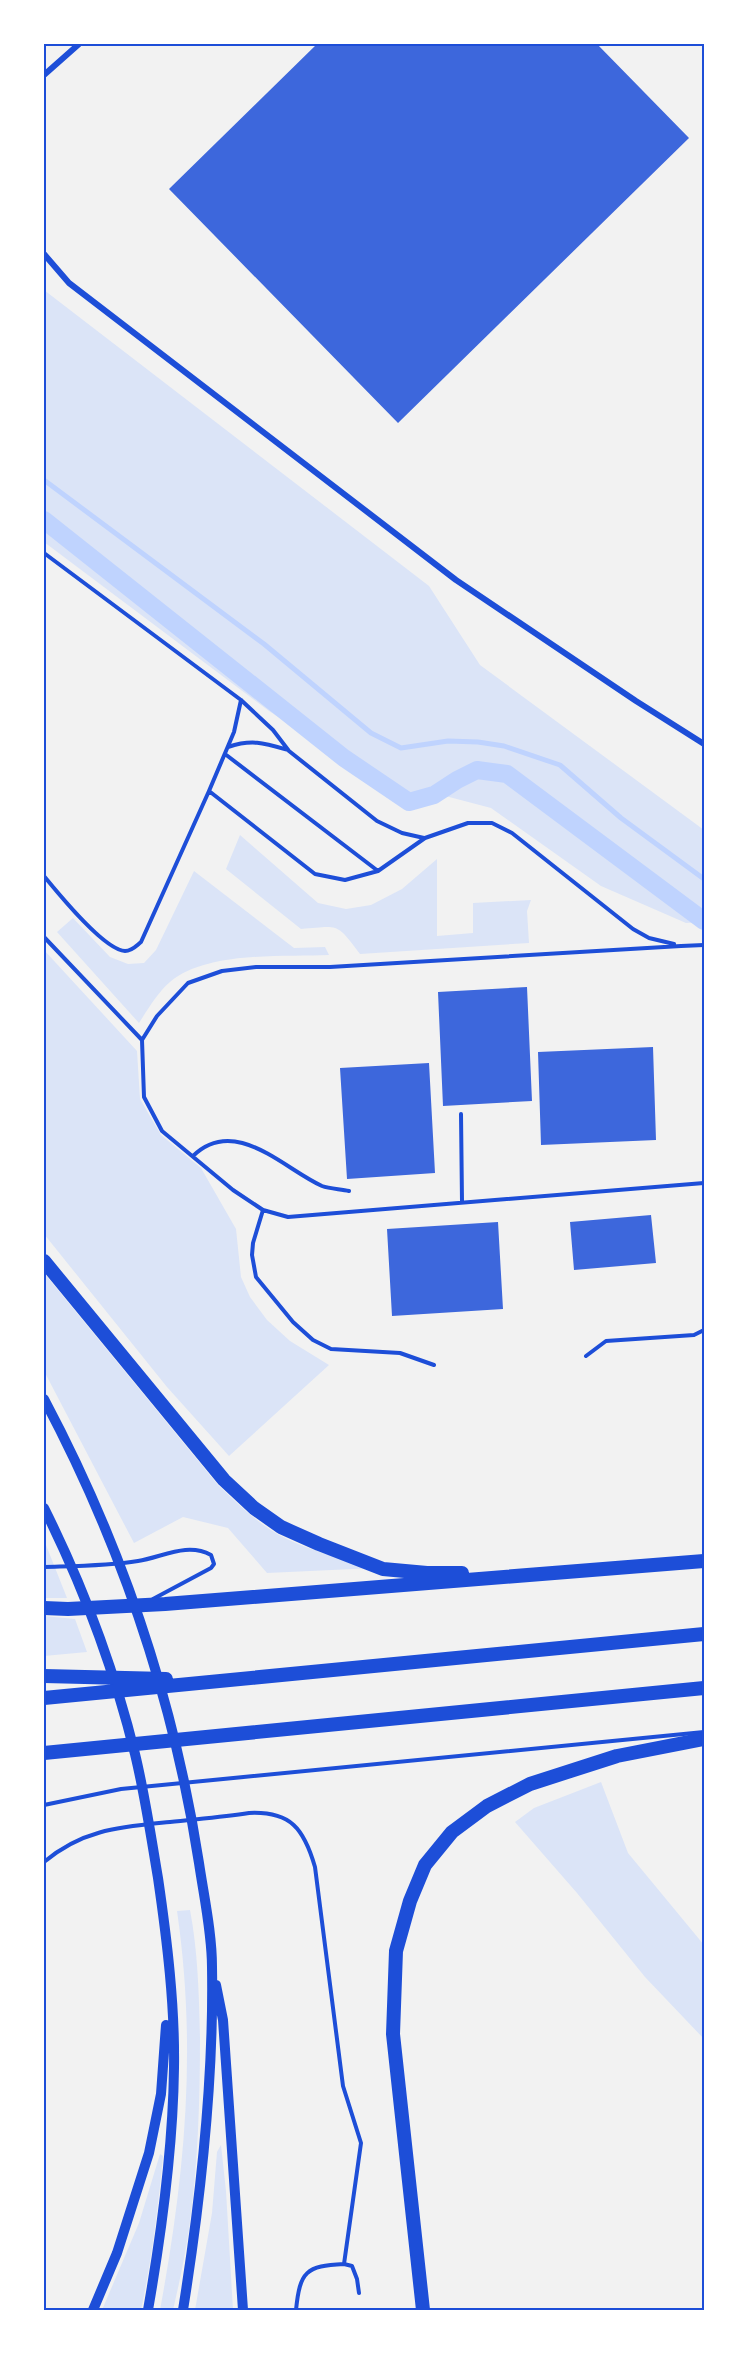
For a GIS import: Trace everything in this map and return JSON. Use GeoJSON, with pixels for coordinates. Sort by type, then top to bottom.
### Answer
{"type":"FeatureCollection","features":[{"type":"Feature","properties":{"kind":"highway"},"geometry":{"type":"LineString","coordinates":[[44,1261],[224,1480],[254,1508],[281,1527],[383,1569],[427,1573],[548,1572]]}},
{"type":"Feature","properties":{"kind":"highway"},"geometry":{"type":"LineString","coordinates":[[44,1608],[142,1605],[705,1561]]}},
{"type":"Feature","properties":{"kind":"highway"},"geometry":{"type":"LineString","coordinates":[[44,1698],[705,1634]]}},
{"type":"Feature","properties":{"kind":"highway"},"geometry":{"type":"LineString","coordinates":[[44,1676],[216,1681]]}},
{"type":"Feature","properties":{"kind":"highway"},"geometry":{"type":"LineString","coordinates":[[44,1753],[705,1688]]}},
{"type":"Feature","properties":{"kind":"highway"},"geometry":{"type":"LineString","coordinates":[[423,2310],[393,2034],[396,1951],[410,1901],[425,1865],[452,1832],[487,1806],[530,1784],[617,1756],[705,1739]]}},
{"type":"Feature","properties":{"kind":"main road"},"geometry":{"type":"LineString","coordinates":[[44,1399],[94,1501],[109,1540],[160,1681],[189,1796],[212,1964],[223,2019],[243,2310]]}},
{"type":"Feature","properties":{"kind":"main road"},"geometry":{"type":"LineString","coordinates":[[44,1508],[63,1546],[106,1657],[135,1754],[146,1804],[163,1916],[169,1971],[174,2066],[170,2158],[148,2310]]}},
{"type":"Feature","properties":{"kind":"main road"},"geometry":{"type":"LineString","coordinates":[[183,2310],[203,2164],[210,2060],[212,1964]]}},
{"type":"Feature","properties":{"kind":"main road"},"geometry":{"type":"LineString","coordinates":[[93,2310],[117,2253],[148,2153],[161,2094],[169,1971]]}},
{"type":"Feature","properties":{"kind":"street"},"geometry":{"type":"LineString","coordinates":[[44,75],[79,44]]}},
{"type":"Feature","properties":{"kind":"street"},"geometry":{"type":"LineString","coordinates":[[44,254],[69,283],[456,579],[636,701],[705,744]]}},
{"type":"Feature","properties":{"kind":"lane"},"geometry":{"type":"LineString","coordinates":[[44,553],[242,700],[273,730],[289,751],[376,821],[402,833],[425,838]]}},
{"type":"Feature","properties":{"kind":"lane"},"geometry":{"type":"LineString","coordinates":[[44,876],[99,937],[124,951],[132,950],[141,942],[228,747],[242,700]]}},
{"type":"Feature","properties":{"kind":"lane"},"geometry":{"type":"LineString","coordinates":[[228,747],[245,741],[264,742],[289,751]]}},
{"type":"Feature","properties":{"kind":"lane"},"geometry":{"type":"LineString","coordinates":[[225,754],[378,871]]}},
{"type":"Feature","properties":{"kind":"lane"},"geometry":{"type":"LineString","coordinates":[[209,791],[315,874],[345,880],[378,871],[425,838],[468,823],[492,823],[512,833],[633,929],[649,938],[681,945]]}},
{"type":"Feature","properties":{"kind":"lane"},"geometry":{"type":"LineString","coordinates":[[44,937],[142,1040]]}},
{"type":"Feature","properties":{"kind":"lane"},"geometry":{"type":"LineString","coordinates":[[705,945],[330,967],[256,967],[222,971],[188,983],[157,1016],[142,1040],[144,1097],[162,1131],[232,1190],[263,1210],[288,1217],[705,1183]]}},
{"type":"Feature","properties":{"kind":"lane"},"geometry":{"type":"LineString","coordinates":[[461,1114],[462,1202]]}},
{"type":"Feature","properties":{"kind":"lane"},"geometry":{"type":"LineString","coordinates":[[193,1156],[201,1148],[219,1142],[250,1144],[323,1186],[349,1191]]}},
{"type":"Feature","properties":{"kind":"lane"},"geometry":{"type":"LineString","coordinates":[[263,1210],[253,1243],[252,1255],[256,1277],[293,1322],[313,1340],[332,1348],[400,1353],[434,1365]]}},
{"type":"Feature","properties":{"kind":"lane"},"geometry":{"type":"LineString","coordinates":[[586,1356],[606,1341],[694,1335],[705,1330]]}},
{"type":"Feature","properties":{"kind":"lane"},"geometry":{"type":"LineString","coordinates":[[44,1567],[140,1560],[168,1552],[191,1550],[211,1555],[214,1564],[211,1568],[142,1605]]}},
{"type":"Feature","properties":{"kind":"lane"},"geometry":{"type":"LineString","coordinates":[[44,1805],[121,1789],[705,1732]]}},
{"type":"Feature","properties":{"kind":"lane"},"geometry":{"type":"LineString","coordinates":[[44,1862],[53,1854],[85,1836],[112,1827],[249,1813],[267,1812],[284,1817],[308,1842],[315,1867],[343,2086],[362,2143],[344,2264]]}},
{"type":"Feature","properties":{"kind":"lane"},"geometry":{"type":"LineString","coordinates":[[44,1855],[53,1854]]}},
{"type":"Feature","properties":{"kind":"lane"},"geometry":{"type":"LineString","coordinates":[[296,2310],[301,2281],[309,2270],[317,2266],[344,2264],[352,2266],[359,2293]]}},
{"type":"Feature","properties":{"kind":"shaded area"},"geometry":{"type":"Polygon","coordinates":[[[44,290],[429,586],[480,665],[704,830],[704,922],[686,923],[601,886],[491,808],[434,793],[399,795],[269,711],[44,542],[44,290]]]}},
{"type":"Feature","properties":{"kind":"shaded area"},"geometry":{"type":"Polygon","coordinates":[[[240,835],[318,903],[346,909],[371,905],[402,889],[437,859],[437,936],[473,933],[473,903],[531,900],[527,911],[529,943],[360,954],[346,936],[336,928],[301,929],[226,869],[240,835]]]}},
{"type":"Feature","properties":{"kind":"shaded area"},"geometry":{"type":"Polygon","coordinates":[[[194,871],[294,948],[325,947],[329,955],[268,956],[224,960],[204,965],[170,982],[157,996],[139,1023],[57,932],[73,918],[110,957],[128,964],[144,963],[156,950],[194,871]]]}},
{"type":"Feature","properties":{"kind":"shaded area"},"geometry":{"type":"Polygon","coordinates":[[[44,950],[137,1051],[140,1099],[161,1135],[201,1168],[236,1229],[241,1277],[250,1297],[267,1320],[290,1341],[329,1365],[229,1456],[167,1387],[44,1234],[44,950]]]}},
{"type":"Feature","properties":{"kind":"shaded area"},"geometry":{"type":"Polygon","coordinates":[[[44,1273],[218,1485],[240,1505],[271,1530],[291,1541],[375,1568],[267,1573],[228,1528],[183,1517],[134,1543],[44,1371],[44,1273]]]}},
{"type":"Feature","properties":{"kind":"shaded area"},"geometry":{"type":"Polygon","coordinates":[[[44,1540],[67,1598],[44,1598],[44,1540]]]}},
{"type":"Feature","properties":{"kind":"shaded area"},"geometry":{"type":"Polygon","coordinates":[[[44,1616],[75,1619],[87,1652],[44,1656],[44,1616]]]}},
{"type":"Feature","properties":{"kind":"shaded area"},"geometry":{"type":"Polygon","coordinates":[[[601,1782],[628,1853],[704,1945],[704,2039],[645,1977],[577,1893],[515,1822],[534,1808],[601,1782]]]}},
{"type":"Feature","properties":{"kind":"shaded area"},"geometry":{"type":"Polygon","coordinates":[[[190,1910],[199,1990],[200,2022],[200,2086],[196,2157],[187,2239],[173,2310],[160,2310],[176,2210],[185,2111],[186,2012],[177,1911],[190,1910]]]}},
{"type":"Feature","properties":{"kind":"shaded area"},"geometry":{"type":"Polygon","coordinates":[[[221,2145],[233,2310],[195,2310],[212,2213],[217,2152],[221,2145]]]}},
{"type":"Feature","properties":{"kind":"shaded area"},"geometry":{"type":"Polygon","coordinates":[[[160,2154],[163,2156],[157,2214],[141,2310],[102,2310],[139,2223],[160,2154]]]}},
{"type":"Feature","properties":{"kind":"building"},"geometry":{"type":"Polygon","coordinates":[[[317,44],[597,44],[689,138],[398,423],[169,189],[317,44]]]}},
{"type":"Feature","properties":{"kind":"building"},"geometry":{"type":"Polygon","coordinates":[[[527,987],[532,1101],[443,1106],[438,992],[527,987]]]}},
{"type":"Feature","properties":{"kind":"building"},"geometry":{"type":"Polygon","coordinates":[[[653,1047],[656,1140],[541,1145],[538,1052],[653,1047]]]}},
{"type":"Feature","properties":{"kind":"building"},"geometry":{"type":"Polygon","coordinates":[[[429,1063],[435,1173],[347,1179],[340,1068],[429,1063]]]}},
{"type":"Feature","properties":{"kind":"building"},"geometry":{"type":"Polygon","coordinates":[[[651,1215],[656,1263],[574,1270],[570,1222],[651,1215]]]}},
{"type":"Feature","properties":{"kind":"building"},"geometry":{"type":"Polygon","coordinates":[[[498,1222],[503,1309],[392,1316],[387,1229],[498,1222]]]}},
{"type":"Feature","properties":{"kind":"waterway"},"geometry":{"type":"LineString","coordinates":[[44,480],[264,644],[371,733],[401,748],[448,741],[478,742],[504,746],[560,765],[621,818],[704,879]]}},
{"type":"Feature","properties":{"kind":"waterway"},"geometry":{"type":"LineString","coordinates":[[44,520],[344,758],[409,802],[434,795],[477,770],[507,774],[704,921]]}}]}
